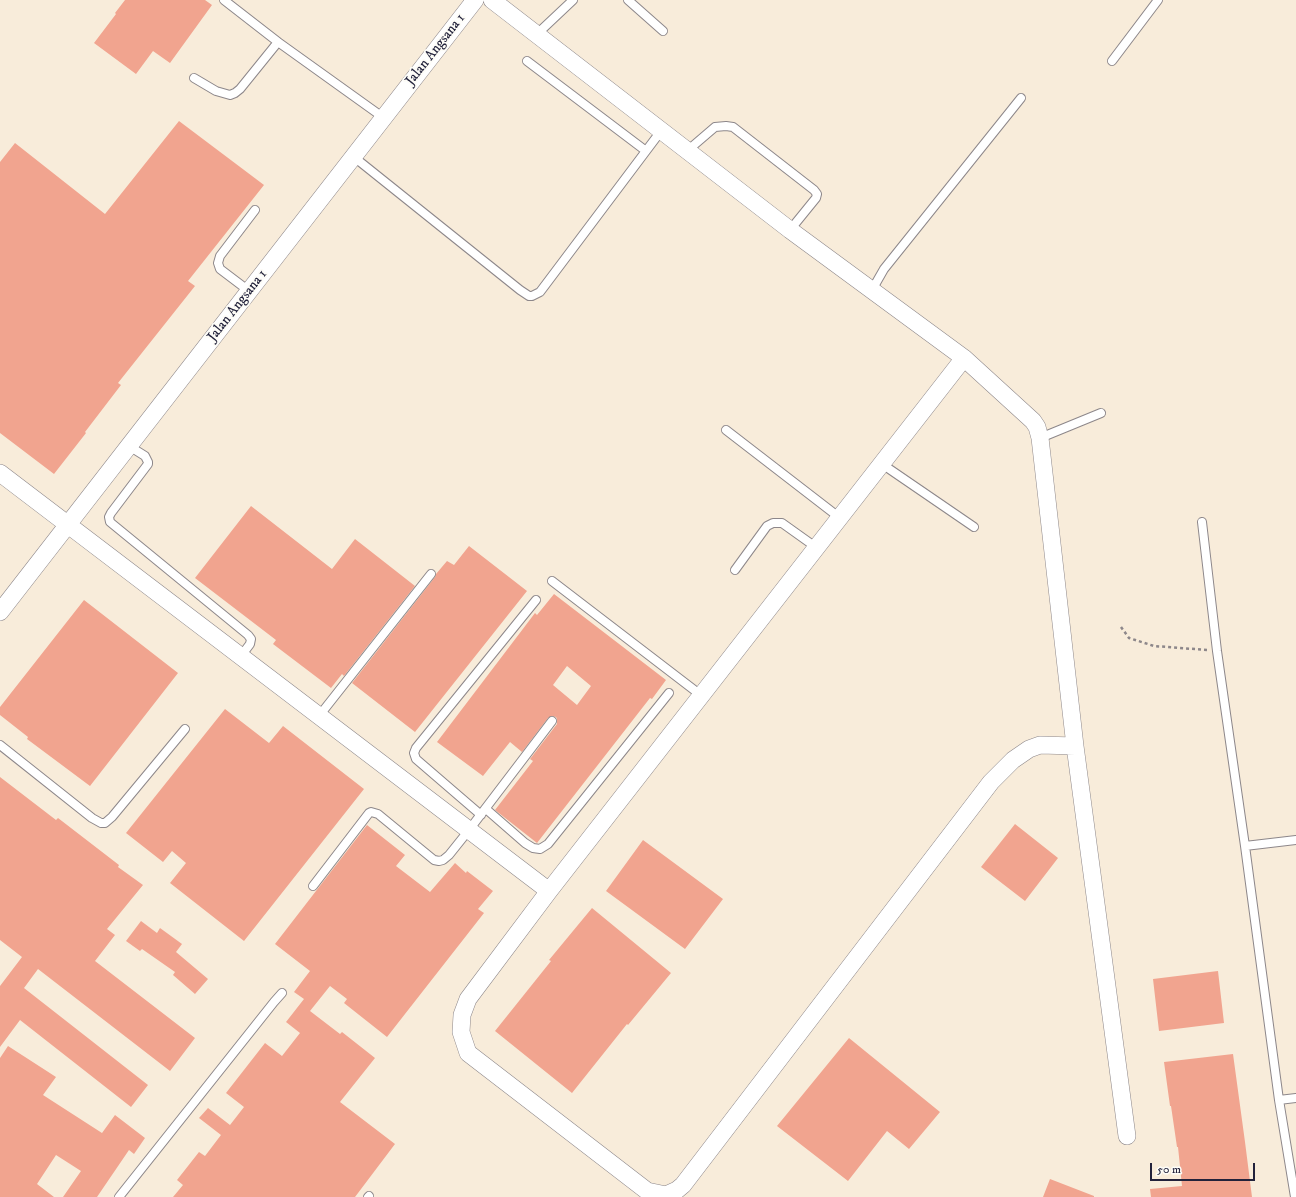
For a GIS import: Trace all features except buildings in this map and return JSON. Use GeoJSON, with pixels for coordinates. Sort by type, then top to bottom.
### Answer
{"type":"FeatureCollection","features":[{"type":"Feature","properties":{"kind":"street","name":"Jalan Angsana 1"},"geometry":{"type":"LineString","coordinates":[[0,612],[476,0]]}},
{"type":"Feature","properties":{"kind":"street"},"geometry":{"type":"LineString","coordinates":[[492,0],[790,230],[964,358],[1033,421],[1037,427],[1040,438],[1075,746],[1126,1136]]}},
{"type":"Feature","properties":{"kind":"street"},"geometry":{"type":"LineString","coordinates":[[964,358],[549,891],[468,999],[462,1016],[461,1032],[468,1053],[647,1191],[666,1195],[677,1190],[683,1185],[991,782],[1013,760],[1029,749],[1040,745],[1075,746]]}},
{"type":"Feature","properties":{"kind":"street"},"geometry":{"type":"LineString","coordinates":[[0,473],[549,891]]}},
{"type":"Feature","properties":{"kind":"lane"},"geometry":{"type":"LineString","coordinates":[[224,0],[278,42],[384,118]]}},
{"type":"Feature","properties":{"kind":"lane"},"geometry":{"type":"LineString","coordinates":[[537,34],[573,0]]}},
{"type":"Feature","properties":{"kind":"lane"},"geometry":{"type":"LineString","coordinates":[[628,0],[663,31]]}},
{"type":"Feature","properties":{"kind":"lane"},"geometry":{"type":"LineString","coordinates":[[1112,61],[1158,0]]}},
{"type":"Feature","properties":{"kind":"lane"},"geometry":{"type":"LineString","coordinates":[[194,78],[216,91],[230,94],[236,93],[278,42]]}},
{"type":"Feature","properties":{"kind":"lane"},"geometry":{"type":"LineString","coordinates":[[527,61],[646,151]]}},
{"type":"Feature","properties":{"kind":"lane"},"geometry":{"type":"LineString","coordinates":[[872,290],[884,269],[1021,98]]}},
{"type":"Feature","properties":{"kind":"lane"},"geometry":{"type":"LineString","coordinates":[[687,151],[715,127],[733,127],[814,190],[817,194],[816,198],[790,230]]}},
{"type":"Feature","properties":{"kind":"lane"},"geometry":{"type":"LineString","coordinates":[[354,156],[520,290],[529,296],[532,296],[540,292],[661,130]]}},
{"type":"Feature","properties":{"kind":"lane"},"geometry":{"type":"LineString","coordinates":[[249,291],[220,269],[218,263],[220,256],[256,210]]}},
{"type":"Feature","properties":{"kind":"lane"},"geometry":{"type":"LineString","coordinates":[[1040,438],[1101,413]]}},
{"type":"Feature","properties":{"kind":"lane"},"geometry":{"type":"LineString","coordinates":[[726,430],[840,518]]}},
{"type":"Feature","properties":{"kind":"lane"},"geometry":{"type":"LineString","coordinates":[[129,446],[145,456],[148,464],[111,513],[109,517],[110,522],[248,635],[251,639],[250,644],[241,656]]}},
{"type":"Feature","properties":{"kind":"lane"},"geometry":{"type":"LineString","coordinates":[[882,464],[974,527]]}},
{"type":"Feature","properties":{"kind":"lane"},"geometry":{"type":"LineString","coordinates":[[1202,522],[1217,650],[1279,1100],[1295,1197]]}},
{"type":"Feature","properties":{"kind":"lane"},"geometry":{"type":"LineString","coordinates":[[735,570],[767,526],[773,523],[782,523],[816,548]]}},
{"type":"Feature","properties":{"kind":"lane"},"geometry":{"type":"LineString","coordinates":[[320,716],[431,574]]}},
{"type":"Feature","properties":{"kind":"lane"},"geometry":{"type":"LineString","coordinates":[[552,581],[702,696]]}},
{"type":"Feature","properties":{"kind":"lane"},"geometry":{"type":"LineString","coordinates":[[536,600],[416,748],[414,753],[416,759],[483,812],[532,848],[540,849],[548,844],[669,692]]}},
{"type":"Feature","properties":{"kind":"lane"},"geometry":{"type":"LineString","coordinates":[[313,886],[371,812],[378,814],[434,860],[439,861],[449,856],[552,721]]}},
{"type":"Feature","properties":{"kind":"lane"},"geometry":{"type":"LineString","coordinates":[[0,745],[92,818],[101,823],[105,823],[112,817],[185,730]]}},
{"type":"Feature","properties":{"kind":"lane"},"geometry":{"type":"LineString","coordinates":[[1245,846],[1296,840]]}},
{"type":"Feature","properties":{"kind":"lane"},"geometry":{"type":"LineString","coordinates":[[119,1197],[282,992]]}},
{"type":"Feature","properties":{"kind":"lane"},"geometry":{"type":"LineString","coordinates":[[1279,1100],[1296,1098]]}},
{"type":"Feature","properties":{"kind":"path"},"geometry":{"type":"LineString","coordinates":[[1121,627],[1129,638],[1154,646],[1217,650]]}}]}
